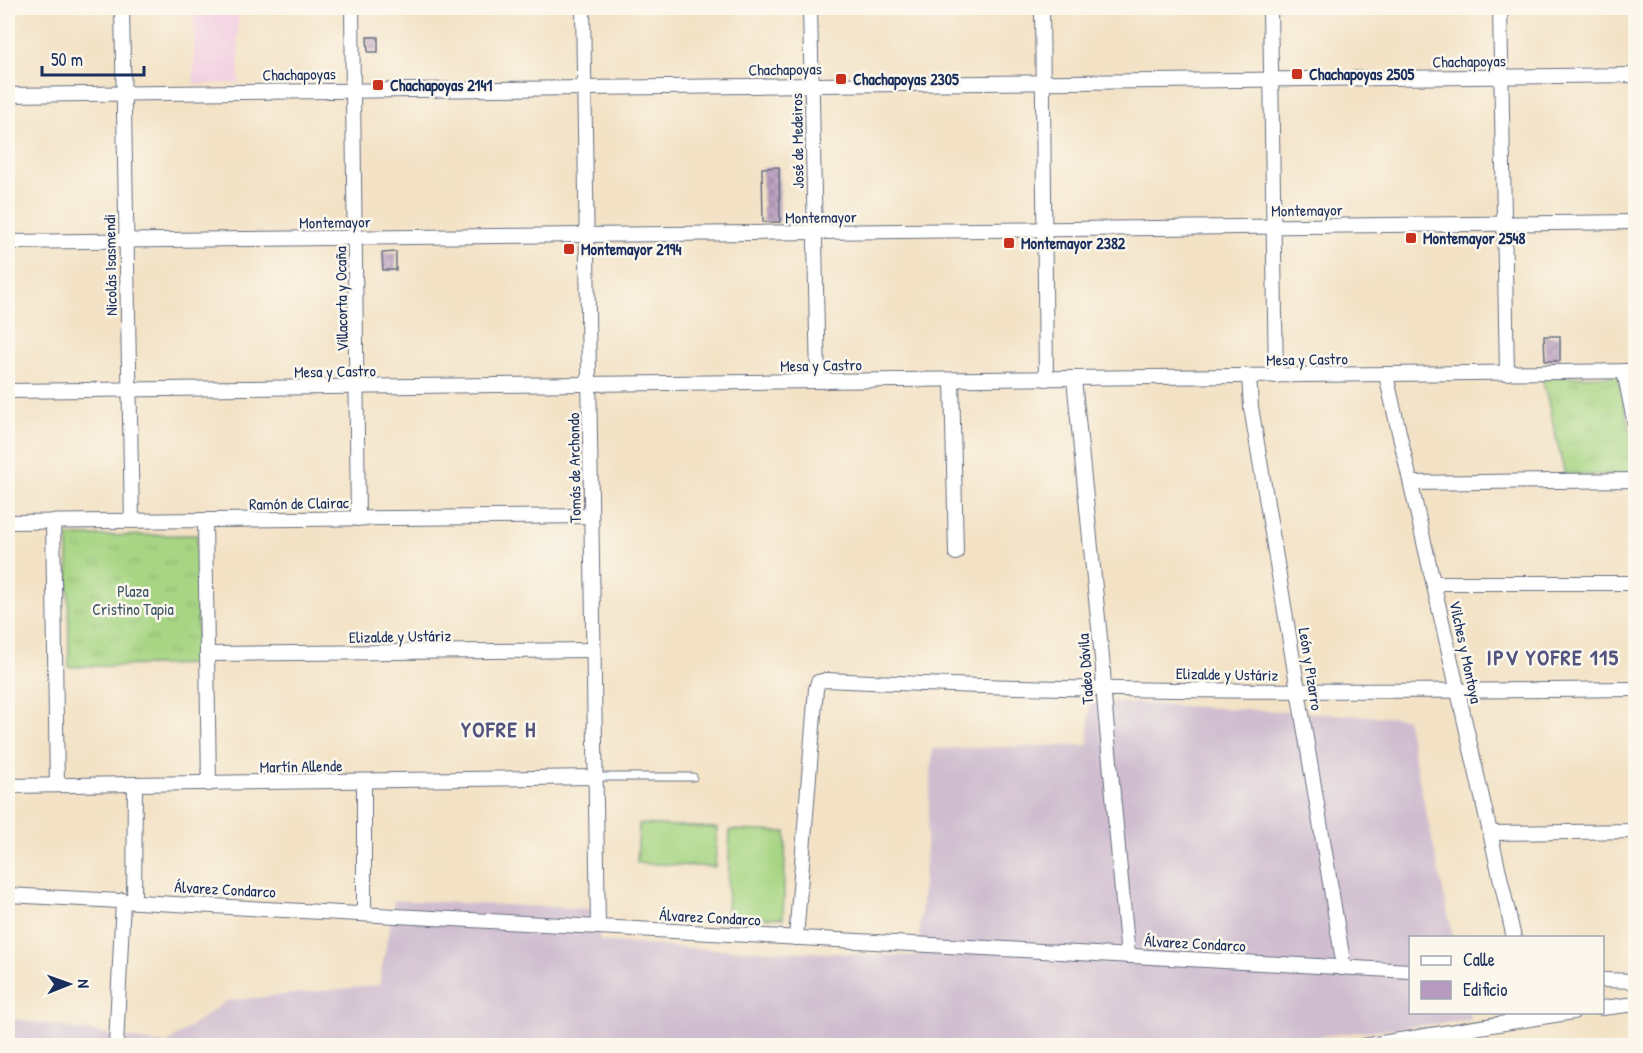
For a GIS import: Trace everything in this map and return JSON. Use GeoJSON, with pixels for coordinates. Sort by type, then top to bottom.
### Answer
{"type":"FeatureCollection","features":[{"type":"Feature","properties":{"kind":"street","name":"Nicolás Isasmendi"},"geometry":{"type":"LineString","coordinates":[[122,8],[132,521]]}},
{"type":"Feature","properties":{"kind":"street","name":"Villacorta y Ocaña"},"geometry":{"type":"LineString","coordinates":[[352,8],[359,387],[358,519]]}},
{"type":"Feature","properties":{"kind":"street","name":"Tomás de Archondo"},"geometry":{"type":"LineString","coordinates":[[583,8],[598,927]]}},
{"type":"Feature","properties":{"kind":"street","name":"José de Medeiros"},"geometry":{"type":"LineString","coordinates":[[810,8],[818,381]]}},
{"type":"Feature","properties":{"kind":"street"},"geometry":{"type":"LineString","coordinates":[[1042,8],[1046,379]]}},
{"type":"Feature","properties":{"kind":"street"},"geometry":{"type":"LineString","coordinates":[[1270,8],[1276,376]]}},
{"type":"Feature","properties":{"kind":"street"},"geometry":{"type":"LineString","coordinates":[[1500,8],[1507,373]]}},
{"type":"Feature","properties":{"kind":"street","name":"Chachapoyas"},"geometry":{"type":"LineString","coordinates":[[8,95],[1635,75]]}},
{"type":"Feature","properties":{"kind":"street","name":"Montemayor"},"geometry":{"type":"LineString","coordinates":[[8,242],[1635,222]]}},
{"type":"Feature","properties":{"kind":"street"},"geometry":{"type":"LineString","coordinates":[[1630,371],[1635,430]]}},
{"type":"Feature","properties":{"kind":"street","name":"Mesa y Castro"},"geometry":{"type":"LineString","coordinates":[[8,391],[1630,371]]}},
{"type":"Feature","properties":{"kind":"street","name":"Vilches y Montoya"},"geometry":{"type":"LineString","coordinates":[[1386,375],[1514,936]]}},
{"type":"Feature","properties":{"kind":"street","name":"León y Pizarro"},"geometry":{"type":"LineString","coordinates":[[1249,376],[1251,407],[1342,955],[1342,968]]}},
{"type":"Feature","properties":{"kind":"street","name":"Tadeo Dávila"},"geometry":{"type":"LineString","coordinates":[[1074,379],[1128,956]]}},
{"type":"Feature","properties":{"kind":"street"},"geometry":{"type":"LineString","coordinates":[[952,380],[956,553]]}},
{"type":"Feature","properties":{"kind":"street"},"geometry":{"type":"LineString","coordinates":[[1411,483],[1635,480]]}},
{"type":"Feature","properties":{"kind":"street","name":"Ramón de Clairac"},"geometry":{"type":"LineString","coordinates":[[8,522],[591,516]]}},
{"type":"Feature","properties":{"kind":"street"},"geometry":{"type":"LineString","coordinates":[[204,520],[209,784]]}},
{"type":"Feature","properties":{"kind":"street"},"geometry":{"type":"LineString","coordinates":[[53,521],[57,785]]}},
{"type":"Feature","properties":{"kind":"street"},"geometry":{"type":"LineString","coordinates":[[1434,583],[1635,583]]}},
{"type":"Feature","properties":{"kind":"street","name":"Elizalde y Ustáriz"},"geometry":{"type":"LineString","coordinates":[[207,654],[592,650]]}},
{"type":"Feature","properties":{"kind":"street","name":"Elizalde y Ustáriz"},"geometry":{"type":"LineString","coordinates":[[796,938],[818,682],[826,680],[965,687],[1298,693],[1635,689]]}},
{"type":"Feature","properties":{"kind":"street","name":"Martín Allende"},"geometry":{"type":"LineString","coordinates":[[8,786],[594,777]]}},
{"type":"Feature","properties":{"kind":"street"},"geometry":{"type":"LineString","coordinates":[[364,781],[364,914]]}},
{"type":"Feature","properties":{"kind":"street"},"geometry":{"type":"LineString","coordinates":[[116,1046],[135,785]]}},
{"type":"Feature","properties":{"kind":"street"},"geometry":{"type":"LineString","coordinates":[[1491,833],[1635,831]]}},
{"type":"Feature","properties":{"kind":"street","name":"Álvarez Condarco"},"geometry":{"type":"LineString","coordinates":[[8,895],[1409,971]]}},
{"type":"Feature","properties":{"kind":"street"},"geometry":{"type":"LineString","coordinates":[[1604,980],[1635,981]]}},
{"type":"Feature","properties":{"kind":"street"},"geometry":{"type":"LineString","coordinates":[[1604,1008],[1635,1004]]}},
{"type":"Feature","properties":{"kind":"street"},"geometry":{"type":"LineString","coordinates":[[1363,1046],[1561,1014]]}},
{"type":"Feature","properties":{"kind":"lane"},"geometry":{"type":"LineString","coordinates":[[594,777],[693,777]]}},
{"type":"Feature","properties":{"kind":"shaded area"},"geometry":{"type":"Polygon","coordinates":[[[194,8],[238,8],[239,83],[194,84],[194,8]]]}},
{"type":"Feature","properties":{"kind":"shaded area"},"geometry":{"type":"Polygon","coordinates":[[[1090,701],[1406,718],[1453,936],[1409,936],[1409,1014],[1470,1014],[1471,1020],[1231,1046],[8,1046],[8,1018],[166,1044],[226,1001],[379,985],[394,900],[595,909],[600,941],[684,948],[918,956],[933,749],[1088,745],[1090,701]]]}},
{"type":"Feature","properties":{"kind":"green space"},"geometry":{"type":"Polygon","coordinates":[[[1618,376],[1635,454],[1635,475],[1565,475],[1542,377],[1618,376]]]}},
{"type":"Feature","properties":{"kind":"green space","name":"Plaza Cristino Tapia"},"geometry":{"type":"Polygon","coordinates":[[[197,535],[197,664],[69,667],[68,536],[197,535]]]}},
{"type":"Feature","properties":{"kind":"green space"},"geometry":{"type":"Polygon","coordinates":[[[639,824],[717,828],[715,867],[637,863],[639,824]]]}},
{"type":"Feature","properties":{"kind":"green space"},"geometry":{"type":"Polygon","coordinates":[[[730,830],[786,832],[783,918],[727,916],[730,830]]]}},
{"type":"Feature","properties":{"kind":"building"},"geometry":{"type":"Polygon","coordinates":[[[367,37],[378,37],[378,52],[368,52],[367,37]]]}},
{"type":"Feature","properties":{"kind":"building"},"geometry":{"type":"Polygon","coordinates":[[[779,167],[780,222],[763,222],[762,168],[779,167]]]}},
{"type":"Feature","properties":{"kind":"building"},"geometry":{"type":"Polygon","coordinates":[[[396,252],[396,270],[383,270],[382,253],[396,252]]]}},
{"type":"Feature","properties":{"kind":"building"},"geometry":{"type":"Polygon","coordinates":[[[1544,336],[1560,336],[1560,361],[1545,361],[1544,336]]]}},
{"type":"Feature","properties":{"kind":"place","name":"Chachapoyas 2505"},"geometry":{"type":"Point","coordinates":[1297,74]}},
{"type":"Feature","properties":{"kind":"place","name":"Chachapoyas 2305"},"geometry":{"type":"Point","coordinates":[841,79]}},
{"type":"Feature","properties":{"kind":"place","name":"Chachapoyas 2141"},"geometry":{"type":"Point","coordinates":[378,85]}},
{"type":"Feature","properties":{"kind":"place","name":"Montemayor 2548"},"geometry":{"type":"Point","coordinates":[1411,238]}},
{"type":"Feature","properties":{"kind":"place","name":"Montemayor 2382"},"geometry":{"type":"Point","coordinates":[1009,243]}},
{"type":"Feature","properties":{"kind":"place","name":"Montemayor 2194"},"geometry":{"type":"Point","coordinates":[569,249]}},
{"type":"Feature","properties":{"kind":"district","name":"IPV YOFRE 115"},"geometry":{"type":"Point","coordinates":[1553,657]}},
{"type":"Feature","properties":{"kind":"district","name":"YOFRE H"},"geometry":{"type":"Point","coordinates":[499,729]}}]}
